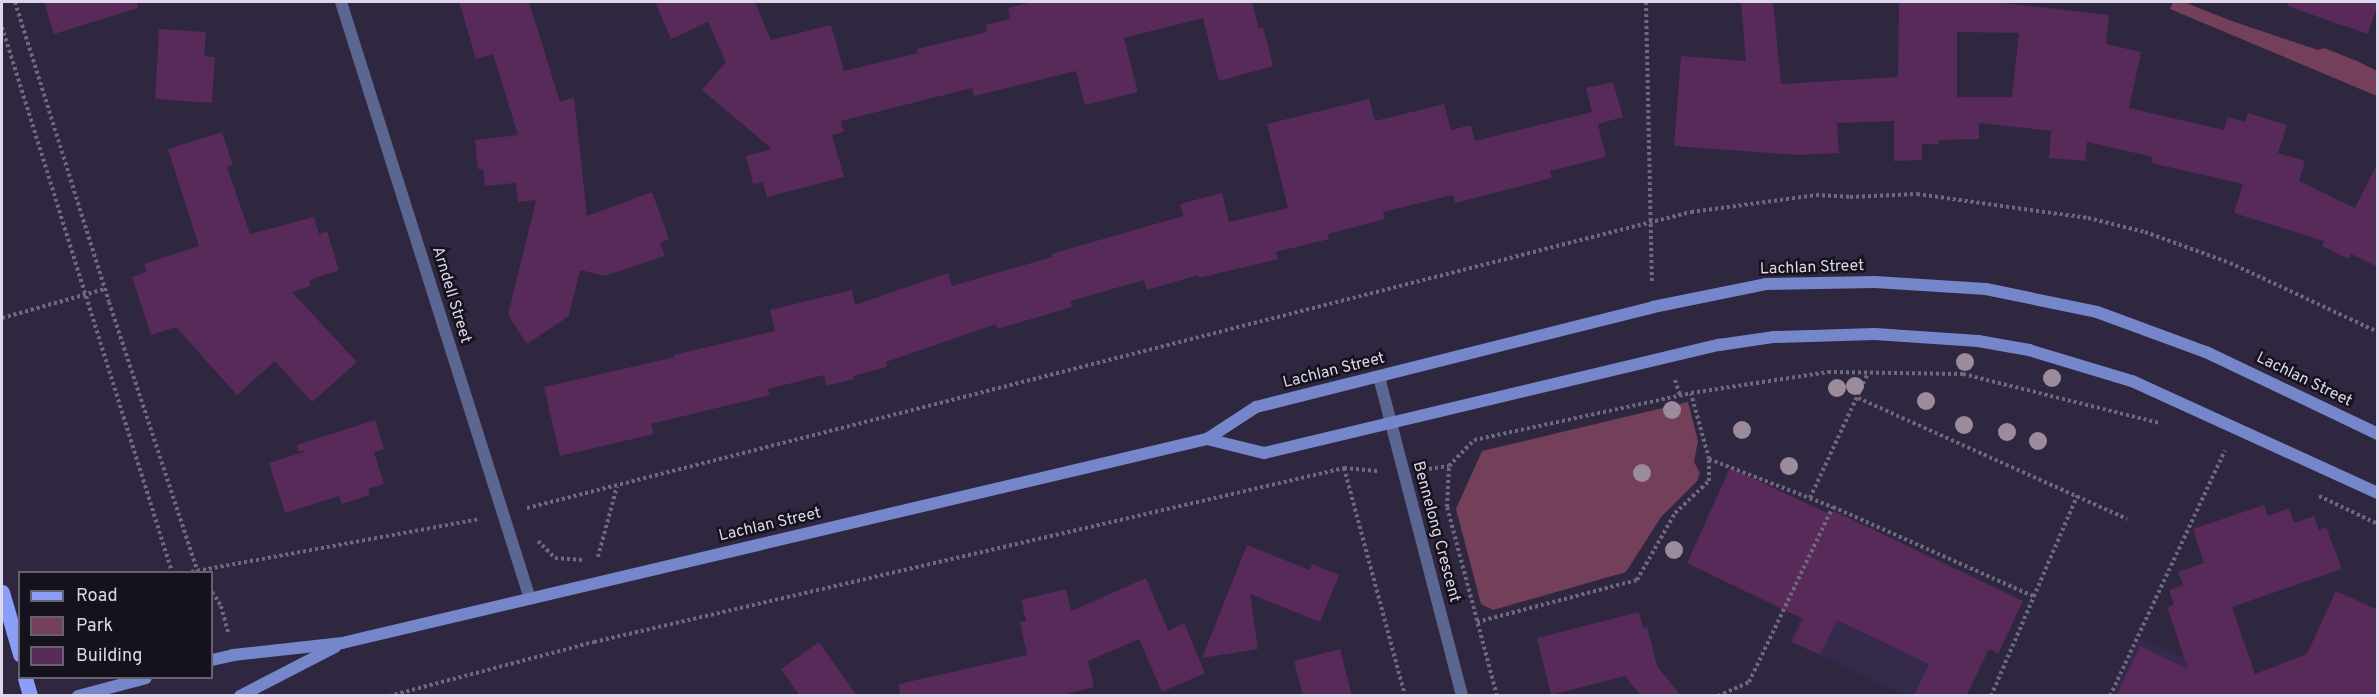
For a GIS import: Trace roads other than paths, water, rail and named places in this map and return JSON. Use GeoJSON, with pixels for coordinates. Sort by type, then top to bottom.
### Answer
{"type":"FeatureCollection","features":[{"type":"Feature","properties":{"kind":"main road"},"geometry":{"type":"LineString","coordinates":[[2,592],[18,647]]}},
{"type":"Feature","properties":{"kind":"main road"},"geometry":{"type":"LineString","coordinates":[[25,679],[30,696]]}},
{"type":"Feature","properties":{"kind":"street","name":"Arndell Street"},"geometry":{"type":"LineString","coordinates":[[341,2],[530,598]]}},
{"type":"Feature","properties":{"kind":"street","name":"Lachlan Street"},"geometry":{"type":"LineString","coordinates":[[213,660],[233,655],[342,643],[1207,439],[1256,407],[1653,307],[1766,284],[1886,283],[1986,289],[2097,312],[2206,352],[2378,434]]}},
{"type":"Feature","properties":{"kind":"street","name":"Lachlan Street"},"geometry":{"type":"LineString","coordinates":[[1207,439],[1264,453],[1719,345],[1774,337],[1875,334],[1978,341],[2030,350],[2132,381],[2378,493]]}},
{"type":"Feature","properties":{"kind":"street","name":"Bennelong Crescent"},"geometry":{"type":"LineString","coordinates":[[1378,376],[1462,696]]}},
{"type":"Feature","properties":{"kind":"street","name":"Lachlan Street"},"geometry":{"type":"LineString","coordinates":[[240,696],[342,643]]}},
{"type":"Feature","properties":{"kind":"street"},"geometry":{"type":"LineString","coordinates":[[78,696],[142,679]]}}]}
